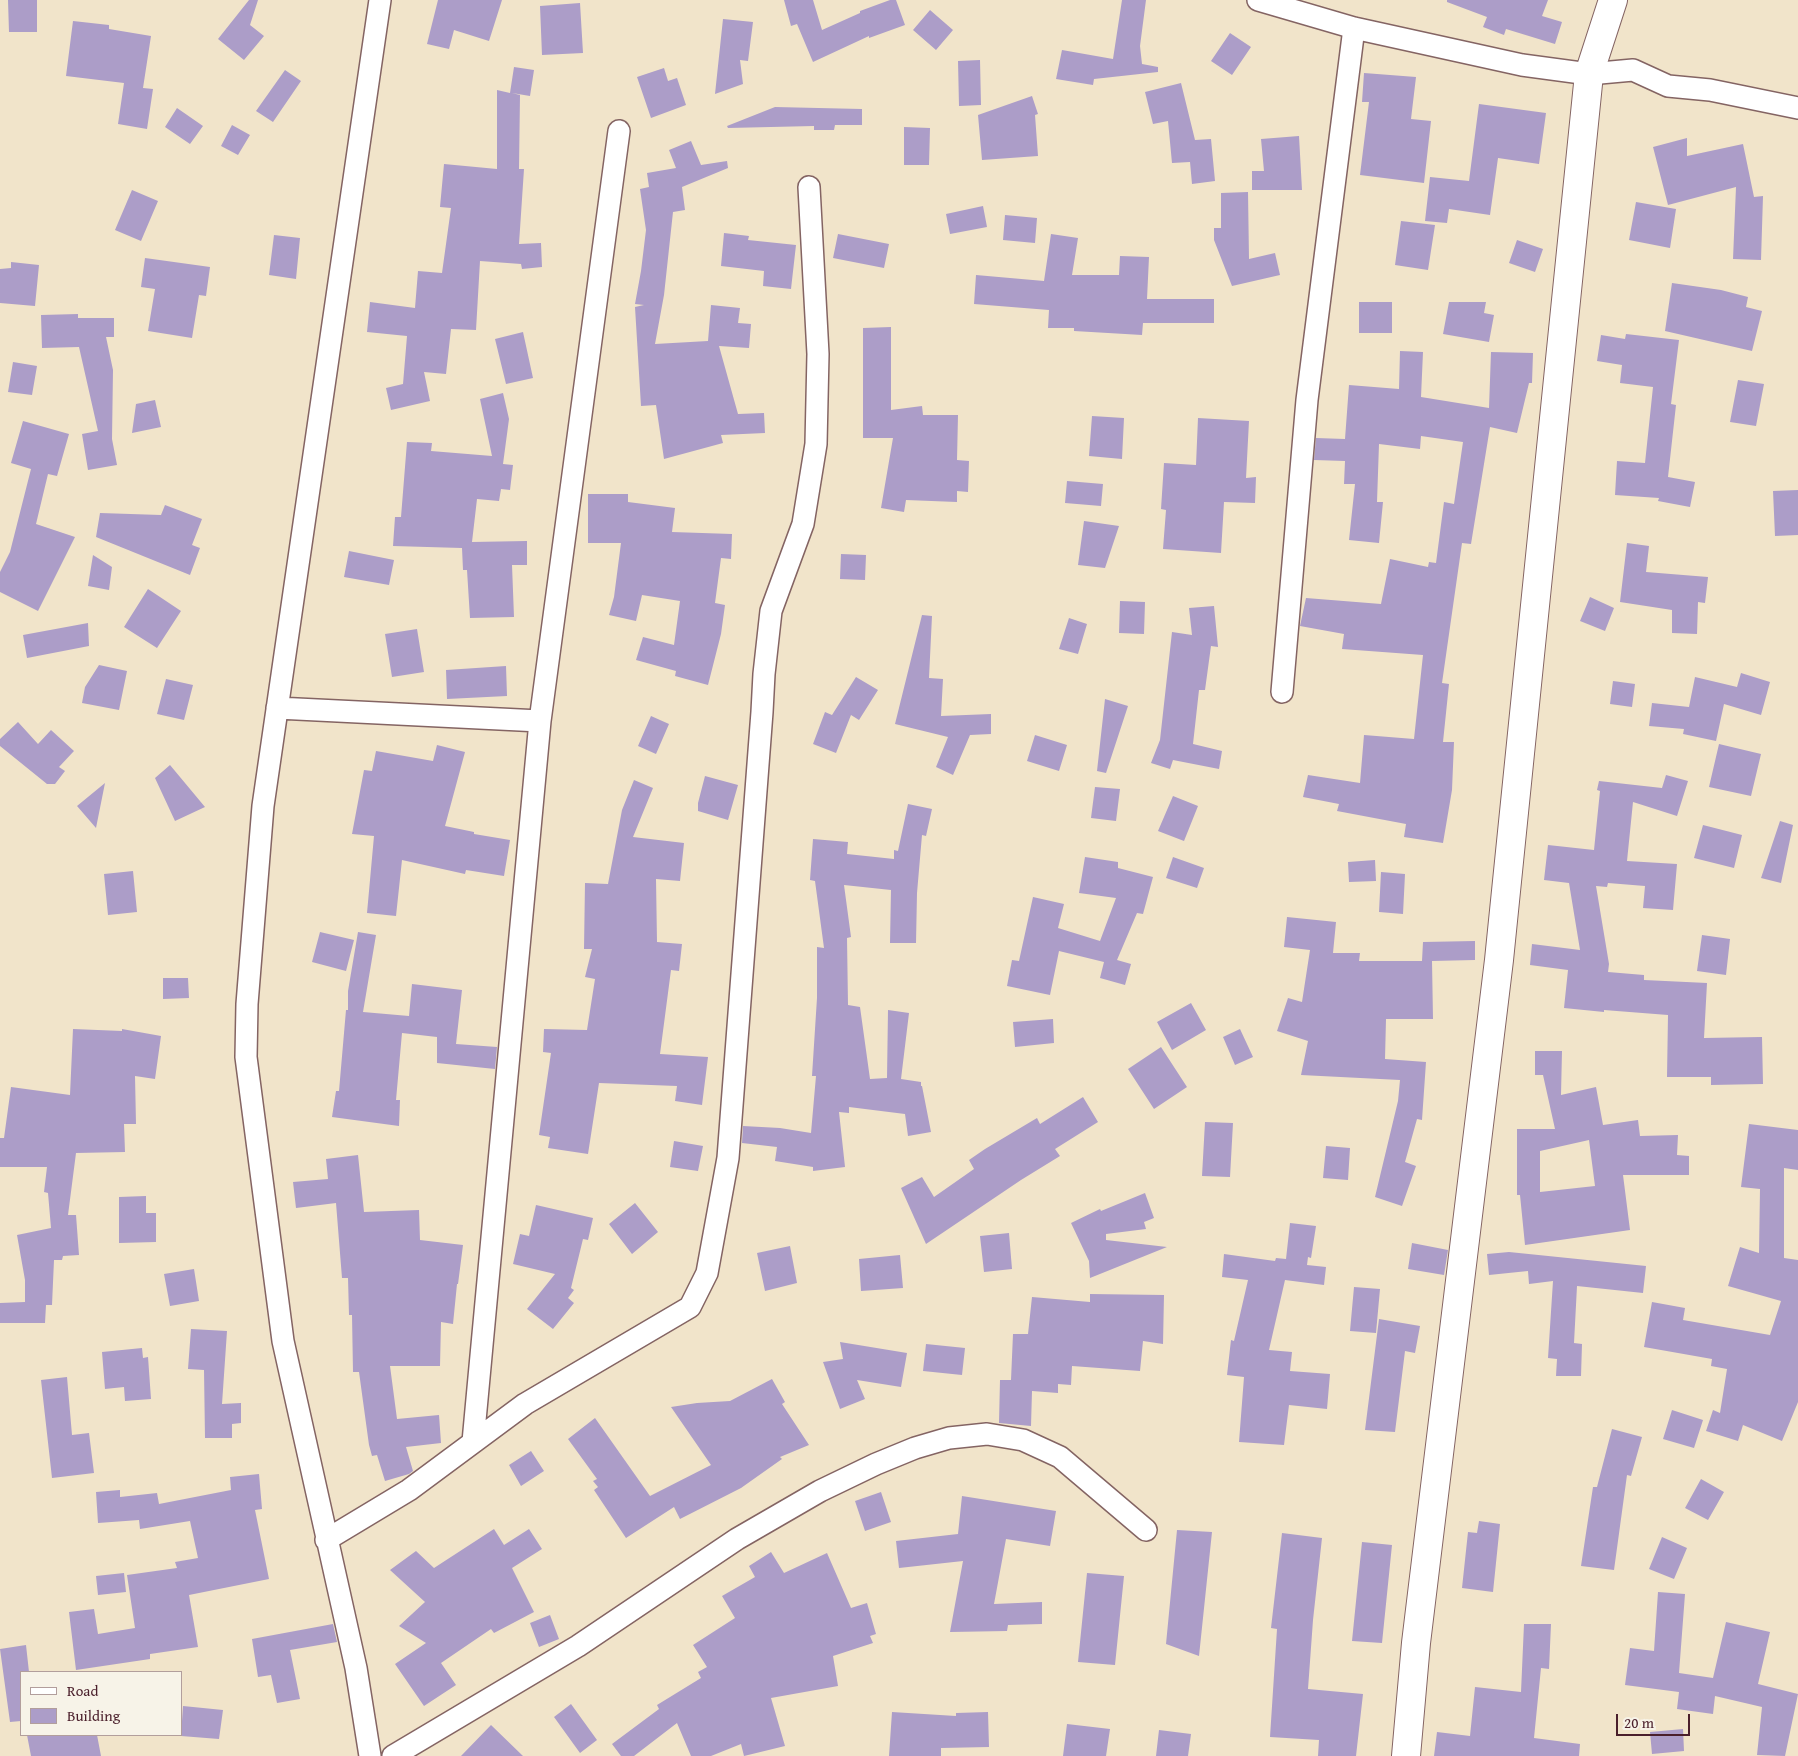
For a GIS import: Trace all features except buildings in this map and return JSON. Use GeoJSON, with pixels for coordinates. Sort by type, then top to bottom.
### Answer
{"type":"FeatureCollection","features":[{"type":"Feature","properties":{"kind":"street"},"geometry":{"type":"LineString","coordinates":[[370,1756],[356,1668],[283,1341],[246,1057],[247,1004],[263,806],[380,0]]}},
{"type":"Feature","properties":{"kind":"street"},"geometry":{"type":"LineString","coordinates":[[1258,0],[1354,28],[1522,65],[1589,74],[1633,70],[1668,86],[1710,90],[1798,108]]}},
{"type":"Feature","properties":{"kind":"street"},"geometry":{"type":"LineString","coordinates":[[1406,1756],[1416,1643],[1499,960],[1589,74],[1613,0]]}},
{"type":"Feature","properties":{"kind":"street"},"geometry":{"type":"LineString","coordinates":[[1282,692],[1307,400],[1354,28]]}},
{"type":"Feature","properties":{"kind":"street"},"geometry":{"type":"LineString","coordinates":[[473,1442],[540,721],[619,131]]}},
{"type":"Feature","properties":{"kind":"street"},"geometry":{"type":"LineString","coordinates":[[326,1540],[409,1490],[525,1404],[690,1307],[708,1273],[728,1158],[764,674],[771,611],[803,524],[816,444],[818,354],[809,187]]}},
{"type":"Feature","properties":{"kind":"street"},"geometry":{"type":"LineString","coordinates":[[277,708],[540,721]]}},
{"type":"Feature","properties":{"kind":"street"},"geometry":{"type":"LineString","coordinates":[[393,1756],[578,1646],[737,1539],[820,1491],[915,1448],[949,1438],[987,1434],[1023,1440],[1060,1458],[1146,1530]]}}]}
